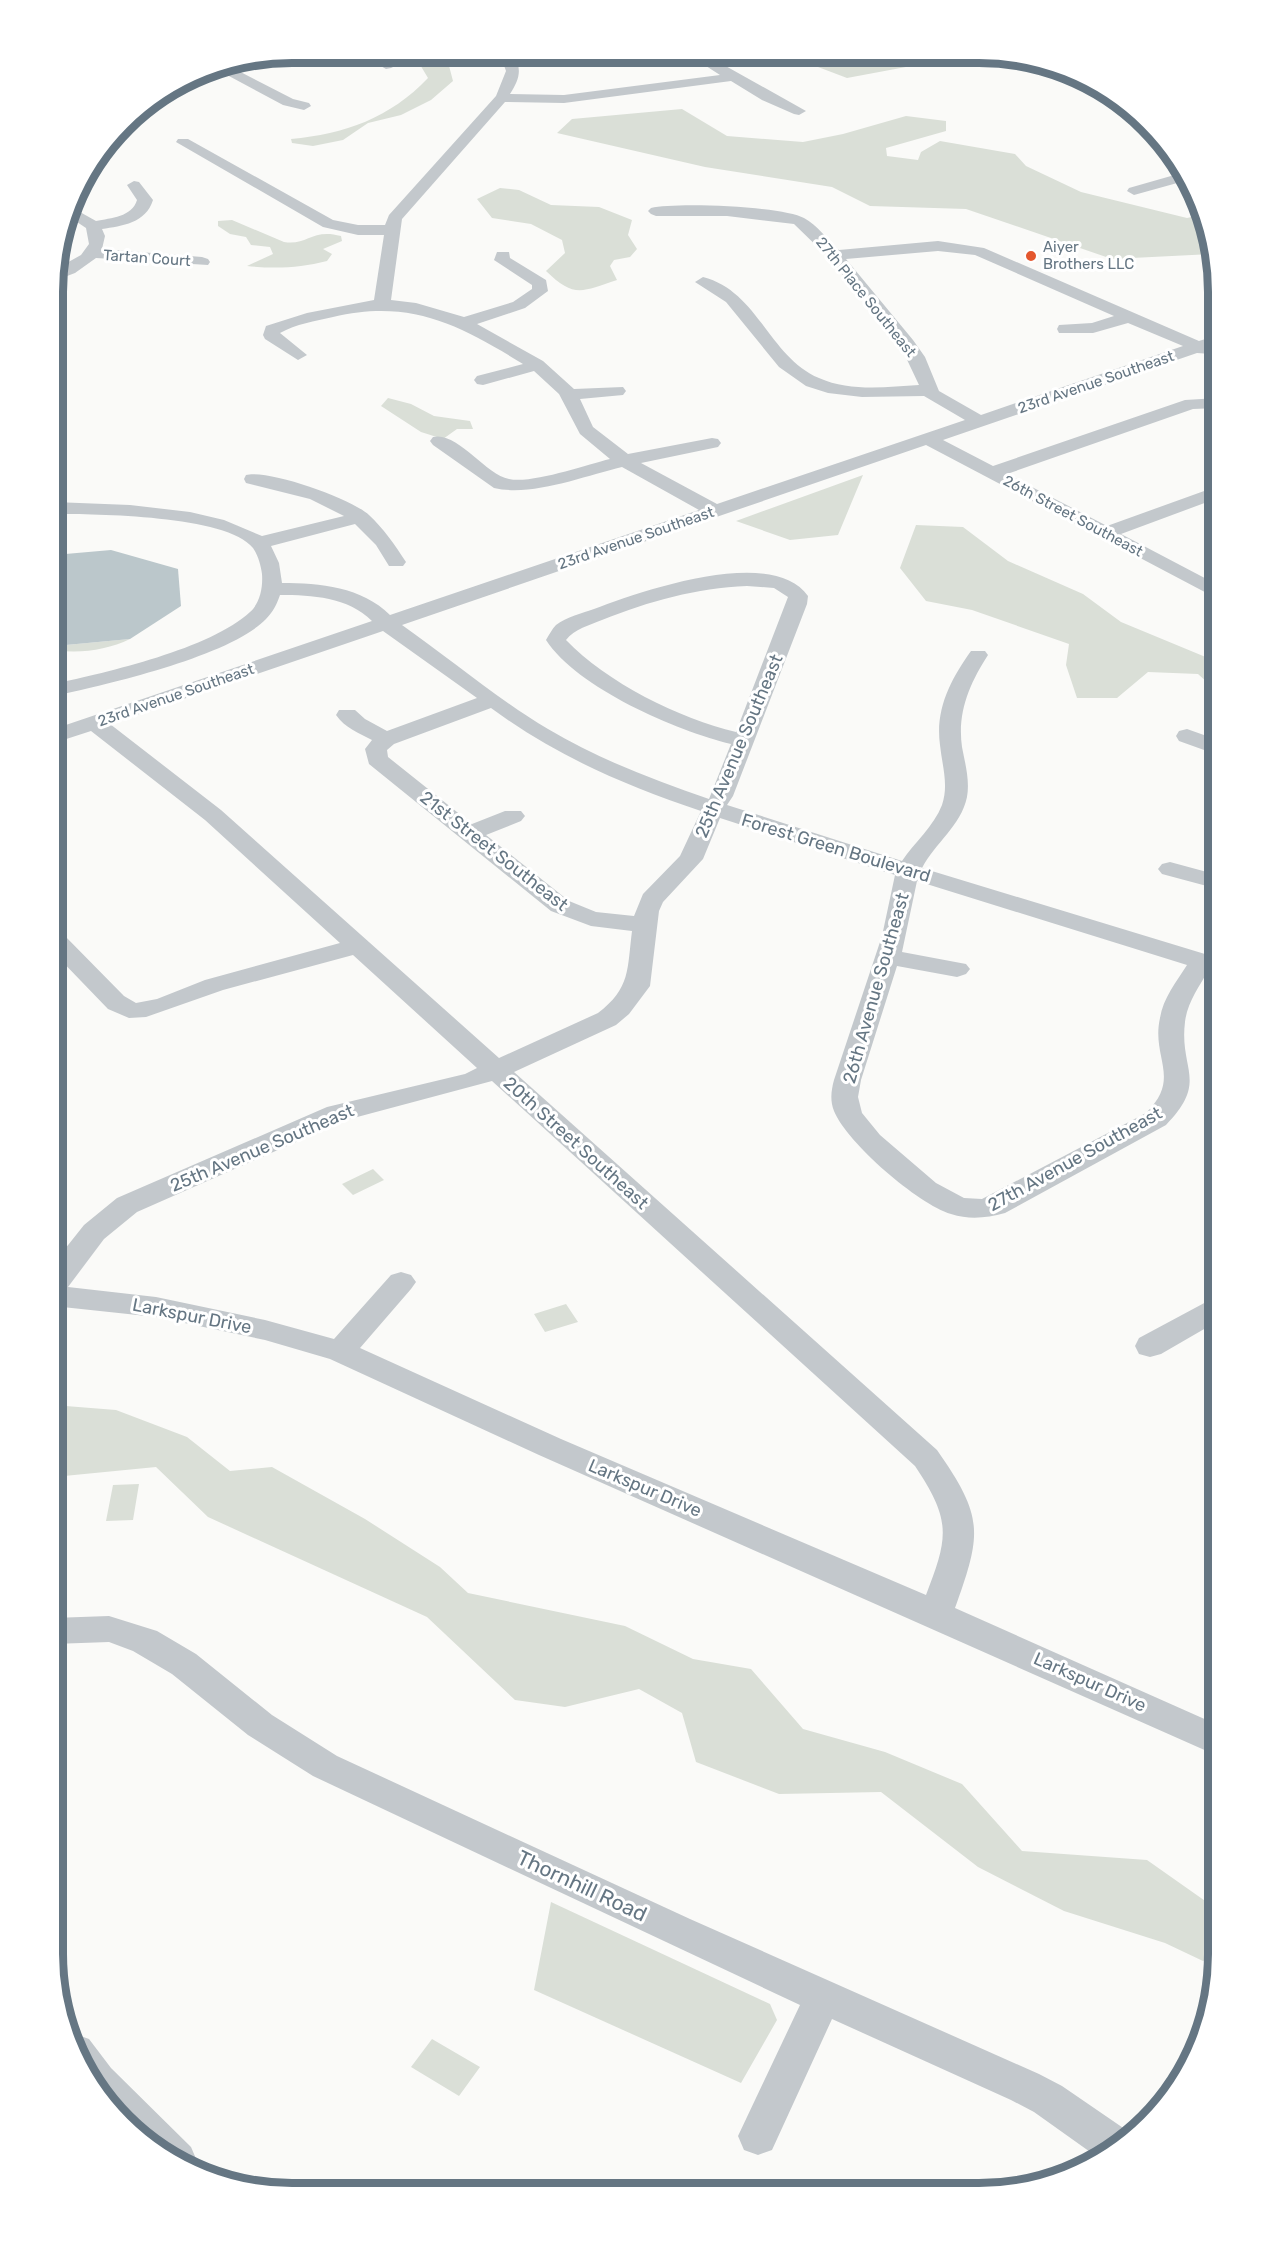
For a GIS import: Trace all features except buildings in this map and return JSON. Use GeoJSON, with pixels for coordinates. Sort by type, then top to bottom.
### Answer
{"type":"FeatureCollection","features":[{"type":"Feature","properties":{"kind":"street"},"geometry":{"type":"LineString","coordinates":[[386,65],[391,63]]}},
{"type":"Feature","properties":{"kind":"street"},"geometry":{"type":"LineString","coordinates":[[382,305],[394,218],[401,207],[501,98],[513,76],[513,63]]}},
{"type":"Feature","properties":{"kind":"street"},"geometry":{"type":"LineString","coordinates":[[710,63],[767,97],[799,111]]}},
{"type":"Feature","properties":{"kind":"street"},"geometry":{"type":"LineString","coordinates":[[230,72],[288,102],[304,106]]}},
{"type":"Feature","properties":{"kind":"street"},"geometry":{"type":"LineString","coordinates":[[501,98],[564,99],[734,77]]}},
{"type":"Feature","properties":{"kind":"street"},"geometry":{"type":"LineString","coordinates":[[183,142],[328,224],[358,230],[392,230]]}},
{"type":"Feature","properties":{"kind":"street"},"geometry":{"type":"LineString","coordinates":[[1134,190],[1177,178]]}},
{"type":"Feature","properties":{"kind":"street"},"geometry":{"type":"LineString","coordinates":[[93,226],[127,218],[141,211],[145,200],[134,185]]}},
{"type":"Feature","properties":{"kind":"street","name":"27th Place Southeast"},"geometry":{"type":"LineString","coordinates":[[656,211],[703,209],[788,217],[803,223],[835,255],[916,357],[930,390],[941,401],[979,422]]}},
{"type":"Feature","properties":{"kind":"street"},"geometry":{"type":"LineString","coordinates":[[64,272],[75,267],[92,254],[97,235],[93,226],[76,215]]}},
{"type":"Feature","properties":{"kind":"street"},"geometry":{"type":"LineString","coordinates":[[835,255],[938,246],[969,249],[1208,352]]}},
{"type":"Feature","properties":{"kind":"street","name":"Tartan Court"},"geometry":{"type":"LineString","coordinates":[[92,254],[202,262]]}},
{"type":"Feature","properties":{"kind":"street"},"geometry":{"type":"LineString","coordinates":[[466,322],[519,305],[540,291],[540,283],[502,260],[503,255]]}},
{"type":"Feature","properties":{"kind":"street"},"geometry":{"type":"LineString","coordinates":[[703,282],[725,291],[785,361],[801,376],[833,387],[860,392],[930,390]]}},
{"type":"Feature","properties":{"kind":"street"},"geometry":{"type":"LineString","coordinates":[[298,355],[271,335],[272,330],[281,325],[332,311],[382,305],[427,309],[466,322],[537,365],[569,394],[582,427],[627,460],[715,512]]}},
{"type":"Feature","properties":{"kind":"street"},"geometry":{"type":"LineString","coordinates":[[1065,329],[1093,328],[1129,317]]}},
{"type":"Feature","properties":{"kind":"street","name":"23rd Avenue Southeast"},"geometry":{"type":"LineString","coordinates":[[63,733],[1208,344]]}},
{"type":"Feature","properties":{"kind":"street"},"geometry":{"type":"LineString","coordinates":[[483,380],[537,365]]}},
{"type":"Feature","properties":{"kind":"street"},"geometry":{"type":"LineString","coordinates":[[569,394],[617,391]]}},
{"type":"Feature","properties":{"kind":"street"},"geometry":{"type":"LineString","coordinates":[[991,473],[1191,404],[1208,403]]}},
{"type":"Feature","properties":{"kind":"street","name":"26th Street Southeast"},"geometry":{"type":"LineString","coordinates":[[928,439],[1208,588]]}},
{"type":"Feature","properties":{"kind":"street"},"geometry":{"type":"LineString","coordinates":[[439,441],[501,484],[513,486],[533,484],[627,460],[712,443]]}},
{"type":"Feature","properties":{"kind":"street"},"geometry":{"type":"LineString","coordinates":[[253,479],[312,492],[340,504],[361,517],[388,546],[396,562]]}},
{"type":"Feature","properties":{"kind":"street"},"geometry":{"type":"LineString","coordinates":[[1106,533],[1208,496]]}},
{"type":"Feature","properties":{"kind":"street"},"geometry":{"type":"LineString","coordinates":[[63,509],[209,520],[237,530],[264,550],[271,594],[257,618],[233,634],[114,674],[63,688]]}},
{"type":"Feature","properties":{"kind":"street"},"geometry":{"type":"LineString","coordinates":[[264,550],[361,517]]}},
{"type":"Feature","properties":{"kind":"street","name":"25th Avenue Southeast"},"geometry":{"type":"LineString","coordinates":[[63,1271],[78,1247],[108,1218],[127,1205],[337,1113],[454,1086],[496,1070],[590,1028],[620,1010],[637,986],[645,925],[652,898],[691,859],[713,810],[722,796],[744,740],[798,600],[796,591],[779,582],[762,580],[686,586],[577,623],[558,634],[556,640],[566,651],[630,694],[697,728],[744,740]]}},
{"type":"Feature","properties":{"kind":"street"},"geometry":{"type":"LineString","coordinates":[[271,594],[320,602],[361,618],[386,623]]}},
{"type":"Feature","properties":{"kind":"street","name":"Forest Green Boulevard"},"geometry":{"type":"LineString","coordinates":[[386,623],[539,733],[580,755],[651,786],[713,810],[1208,962]]}},
{"type":"Feature","properties":{"kind":"street","name":"26th Avenue Southeast"},"geometry":{"type":"LineString","coordinates":[[968,1210],[939,1199],[909,1176],[856,1125],[849,1113],[845,1094],[887,957],[909,870],[944,826],[954,804],[957,782],[950,734],[951,711],[962,680],[978,655]]}},
{"type":"Feature","properties":{"kind":"street"},"geometry":{"type":"LineString","coordinates":[[347,715],[357,724],[386,739],[493,700]]}},
{"type":"Feature","properties":{"kind":"street","name":"20th Street Southeast"},"geometry":{"type":"LineString","coordinates":[[94,722],[213,815],[926,1458],[947,1487],[957,1507],[961,1525],[960,1545],[936,1614]]}},
{"type":"Feature","properties":{"kind":"street"},"geometry":{"type":"LineString","coordinates":[[1187,736],[1208,743]]}},
{"type":"Feature","properties":{"kind":"street","name":"21st Street Southeast"},"geometry":{"type":"LineString","coordinates":[[386,739],[376,749],[377,759],[569,910],[591,919],[645,925]]}},
{"type":"Feature","properties":{"kind":"street"},"geometry":{"type":"LineString","coordinates":[[470,833],[513,816]]}},
{"type":"Feature","properties":{"kind":"street"},"geometry":{"type":"LineString","coordinates":[[1170,869],[1208,879]]}},
{"type":"Feature","properties":{"kind":"street"},"geometry":{"type":"LineString","coordinates":[[63,948],[111,999],[119,1006],[132,1011],[154,1007],[248,975],[317,959],[357,945]]}},
{"type":"Feature","properties":{"kind":"street"},"geometry":{"type":"LineString","coordinates":[[887,957],[957,969]]}},
{"type":"Feature","properties":{"kind":"street","name":"27th Avenue Southeast"},"geometry":{"type":"LineString","coordinates":[[968,1210],[980,1211],[995,1206],[1156,1119],[1168,1110],[1179,1087],[1172,1022],[1176,1005],[1208,965]]}},
{"type":"Feature","properties":{"kind":"street"},"geometry":{"type":"LineString","coordinates":[[340,1351],[400,1282]]}},
{"type":"Feature","properties":{"kind":"street","name":"Larkspur Drive"},"geometry":{"type":"LineString","coordinates":[[63,1297],[156,1307],[265,1330],[340,1351],[550,1447],[936,1614],[1208,1736]]}},
{"type":"Feature","properties":{"kind":"street"},"geometry":{"type":"LineString","coordinates":[[1150,1346],[1208,1314]]}},
{"type":"Feature","properties":{"kind":"street","name":"Thornhill Road"},"geometry":{"type":"LineString","coordinates":[[63,1630],[109,1629],[145,1641],[184,1664],[260,1725],[324,1766],[666,1926],[825,1995],[1025,2087],[1048,2099],[1109,2142]]}},
{"type":"Feature","properties":{"kind":"street"},"geometry":{"type":"LineString","coordinates":[[758,2136],[825,1995]]}},
{"type":"Feature","properties":{"kind":"street"},"geometry":{"type":"LineString","coordinates":[[115,2099],[147,2131]]}},
{"type":"Feature","properties":{"kind":"shaded area"},"geometry":{"type":"Polygon","coordinates":[[[419,63],[448,63],[453,81],[431,100],[401,115],[368,123],[343,140],[313,146],[292,143],[291,139],[330,133],[366,122],[398,104],[428,78],[419,63]]]}},
{"type":"Feature","properties":{"kind":"shaded area"},"geometry":{"type":"Polygon","coordinates":[[[807,63],[922,63],[922,64],[847,78],[807,63]]]}},
{"type":"Feature","properties":{"kind":"shaded area"},"geometry":{"type":"Polygon","coordinates":[[[682,109],[727,136],[803,142],[843,134],[906,116],[946,121],[946,131],[886,148],[887,156],[918,160],[921,152],[940,141],[1015,154],[1026,166],[1081,192],[1187,218],[1195,216],[1205,254],[1112,259],[966,209],[870,206],[832,187],[705,167],[557,133],[572,119],[682,109]]]}},
{"type":"Feature","properties":{"kind":"shaded area"},"geometry":{"type":"Polygon","coordinates":[[[500,188],[519,190],[551,205],[599,207],[632,220],[628,235],[637,249],[630,257],[614,260],[610,266],[617,280],[586,290],[571,289],[546,271],[565,253],[562,240],[531,224],[492,218],[477,199],[500,188]]]}},
{"type":"Feature","properties":{"kind":"shaded area"},"geometry":{"type":"Polygon","coordinates":[[[232,220],[284,242],[299,242],[323,234],[341,236],[342,241],[323,249],[332,254],[327,261],[287,267],[247,266],[273,254],[270,247],[251,245],[246,237],[230,234],[218,226],[218,221],[232,220]]]}},
{"type":"Feature","properties":{"kind":"shaded area"},"geometry":{"type":"Polygon","coordinates":[[[388,398],[411,404],[434,416],[470,421],[473,429],[457,429],[443,439],[421,432],[381,406],[388,398]]]}},
{"type":"Feature","properties":{"kind":"shaded area"},"geometry":{"type":"Polygon","coordinates":[[[863,475],[838,535],[790,540],[736,521],[863,475]]]}},
{"type":"Feature","properties":{"kind":"shaded area"},"geometry":{"type":"Polygon","coordinates":[[[916,525],[963,527],[1008,561],[1083,594],[1121,622],[1208,658],[1208,683],[1198,674],[1148,672],[1117,698],[1077,698],[1066,665],[1069,644],[972,610],[926,601],[900,568],[916,525]]]}},
{"type":"Feature","properties":{"kind":"shaded area"},"geometry":{"type":"Polygon","coordinates":[[[111,550],[178,569],[181,606],[130,639],[66,645],[63,644],[63,554],[111,550]]]}},
{"type":"Feature","properties":{"kind":"shaded area"},"geometry":{"type":"Polygon","coordinates":[[[130,639],[103,648],[74,652],[63,651],[63,644],[130,639]]]}},
{"type":"Feature","properties":{"kind":"shaded area"},"geometry":{"type":"Polygon","coordinates":[[[373,1169],[384,1180],[353,1195],[342,1184],[373,1169]]]}},
{"type":"Feature","properties":{"kind":"shaded area"},"geometry":{"type":"Polygon","coordinates":[[[566,1304],[578,1322],[545,1332],[534,1314],[566,1304]]]}},
{"type":"Feature","properties":{"kind":"shaded area"},"geometry":{"type":"Polygon","coordinates":[[[63,1406],[116,1410],[187,1437],[230,1471],[272,1467],[365,1519],[440,1567],[468,1593],[625,1626],[693,1659],[751,1669],[803,1729],[885,1752],[962,1784],[1022,1851],[1147,1860],[1208,1903],[1208,1958],[1203,1961],[1165,1943],[1064,1911],[978,1867],[881,1792],[779,1794],[696,1762],[682,1713],[639,1689],[565,1707],[515,1700],[427,1617],[208,1517],[156,1467],[64,1476],[63,1406]]]}},
{"type":"Feature","properties":{"kind":"shaded area"},"geometry":{"type":"Polygon","coordinates":[[[139,1484],[133,1520],[106,1521],[113,1485],[139,1484]]]}},
{"type":"Feature","properties":{"kind":"shaded area"},"geometry":{"type":"Polygon","coordinates":[[[551,1902],[770,2004],[777,2020],[741,2083],[534,1990],[551,1902]]]}},
{"type":"Feature","properties":{"kind":"shaded area"},"geometry":{"type":"Polygon","coordinates":[[[432,2039],[480,2067],[459,2096],[411,2067],[432,2039]]]}},
{"type":"Feature","properties":{"kind":"place","name":"Aiyer Brothers LLC"},"geometry":{"type":"Point","coordinates":[1031,256]}}]}
